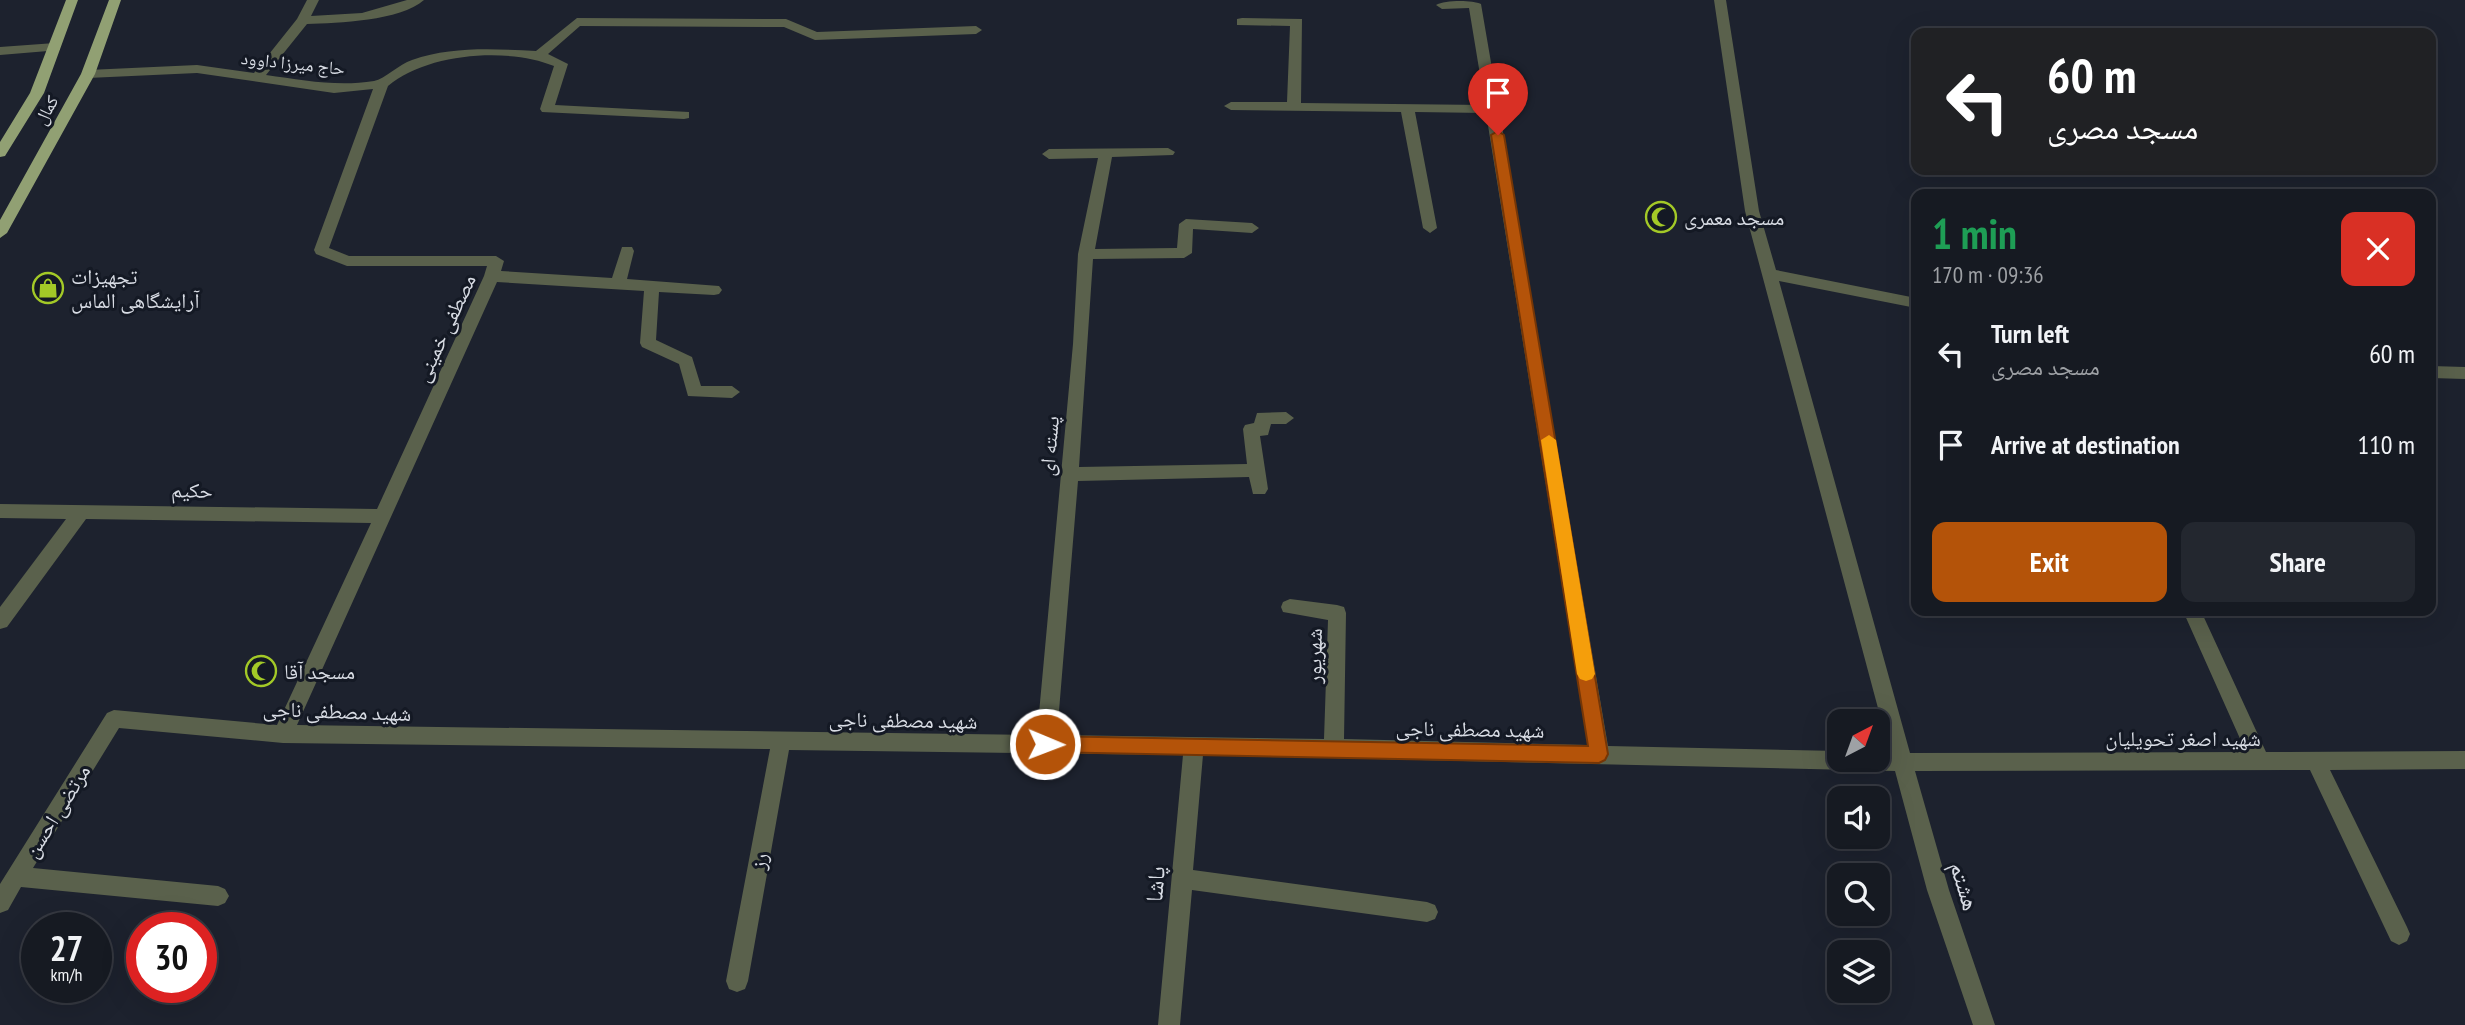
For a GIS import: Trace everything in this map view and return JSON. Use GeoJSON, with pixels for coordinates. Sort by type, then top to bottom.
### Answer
{"type":"FeatureCollection","features":[{"type":"Feature","properties":{"kind":"main road","name":"کمال"},"geometry":{"type":"LineString","coordinates":[[0,153],[37,93],[72,0]]}},
{"type":"Feature","properties":{"kind":"main road","name":"کمال"},"geometry":{"type":"LineString","coordinates":[[0,233],[88,74],[114,0]]}},
{"type":"Feature","properties":{"kind":"street"},"geometry":{"type":"LineString","coordinates":[[257,78],[303,20],[313,0]]}},
{"type":"Feature","properties":{"kind":"street"},"geometry":{"type":"LineString","coordinates":[[303,20],[350,20],[387,12],[418,0]]}},
{"type":"Feature","properties":{"kind":"street","name":"هشتم"},"geometry":{"type":"LineString","coordinates":[[1720,0],[1752,211],[1938,890],[1984,1025]]}},
{"type":"Feature","properties":{"kind":"street"},"geometry":{"type":"LineString","coordinates":[[1442,5],[1475,4],[1599,754]]}},
{"type":"Feature","properties":{"kind":"street"},"geometry":{"type":"LineString","coordinates":[[684,115],[547,109],[561,64],[539,55],[577,22],[786,23],[815,36],[976,30]]}},
{"type":"Feature","properties":{"kind":"street"},"geometry":{"type":"LineString","coordinates":[[1242,22],[1297,22],[1294,107]]}},
{"type":"Feature","properties":{"kind":"street"},"geometry":{"type":"LineString","coordinates":[[0,51],[54,47]]}},
{"type":"Feature","properties":{"kind":"street","name":"حاج میرزا داوود"},"geometry":{"type":"LineString","coordinates":[[88,74],[197,69],[334,89],[382,84],[395,70],[462,52],[539,55]]}},
{"type":"Feature","properties":{"kind":"street","name":"مصطفی خمینی"},"geometry":{"type":"LineString","coordinates":[[283,734],[492,276],[496,261],[347,261],[321,250],[382,84]]}},
{"type":"Feature","properties":{"kind":"street"},"geometry":{"type":"LineString","coordinates":[[1231,106],[1493,109]]}},
{"type":"Feature","properties":{"kind":"street"},"geometry":{"type":"LineString","coordinates":[[1407,108],[1430,228]]}},
{"type":"Feature","properties":{"kind":"street"},"geometry":{"type":"LineString","coordinates":[[1049,154],[1168,152]]}},
{"type":"Feature","properties":{"kind":"street","name":"پسته ای"},"geometry":{"type":"LineString","coordinates":[[1045,744],[1086,254],[1105,154]]}},
{"type":"Feature","properties":{"kind":"street"},"geometry":{"type":"LineString","coordinates":[[1086,254],[1184,253],[1186,224],[1252,228]]}},
{"type":"Feature","properties":{"kind":"street"},"geometry":{"type":"LineString","coordinates":[[618,285],[627,251]]}},
{"type":"Feature","properties":{"kind":"street"},"geometry":{"type":"LineString","coordinates":[[1769,274],[1911,302]]}},
{"type":"Feature","properties":{"kind":"street"},"geometry":{"type":"LineString","coordinates":[[492,276],[714,290]]}},
{"type":"Feature","properties":{"kind":"street"},"geometry":{"type":"LineString","coordinates":[[652,286],[648,344],[686,360],[694,392],[732,392]]}},
{"type":"Feature","properties":{"kind":"street"},"geometry":{"type":"LineString","coordinates":[[2436,372],[2465,373]]}},
{"type":"Feature","properties":{"kind":"street"},"geometry":{"type":"LineString","coordinates":[[1259,489],[1251,429],[1262,430],[1263,417],[1286,418]]}},
{"type":"Feature","properties":{"kind":"street"},"geometry":{"type":"LineString","coordinates":[[1069,474],[1256,470]]}},
{"type":"Feature","properties":{"kind":"street","name":"حکیم"},"geometry":{"type":"LineString","coordinates":[[0,510],[382,516]]}},
{"type":"Feature","properties":{"kind":"street"},"geometry":{"type":"LineString","coordinates":[[0,621],[81,512]]}},
{"type":"Feature","properties":{"kind":"street","name":"شهریور"},"geometry":{"type":"LineString","coordinates":[[1290,607],[1337,613],[1334,748]]}},
{"type":"Feature","properties":{"kind":"street"},"geometry":{"type":"LineString","coordinates":[[2195,616],[2260,761]]}},
{"type":"Feature","properties":{"kind":"street","name":"شهید مصطفی ناجی"},"geometry":{"type":"LineString","coordinates":[[114,719],[283,734],[1334,748],[1902,762]]}},
{"type":"Feature","properties":{"kind":"street","name":"مرتضی احسن"},"geometry":{"type":"LineString","coordinates":[[0,903],[114,719]]}},
{"type":"Feature","properties":{"kind":"street","name":"رز"},"geometry":{"type":"LineString","coordinates":[[737,981],[781,741]]}},
{"type":"Feature","properties":{"kind":"street","name":"پاشا"},"geometry":{"type":"LineString","coordinates":[[1169,1025],[1194,747]]}},
{"type":"Feature","properties":{"kind":"street"},"geometry":{"type":"LineString","coordinates":[[2316,761],[2399,934]]}},
{"type":"Feature","properties":{"kind":"street","name":"شهید اصغر تحویلیان"},"geometry":{"type":"LineString","coordinates":[[1902,762],[2465,761]]}},
{"type":"Feature","properties":{"kind":"street"},"geometry":{"type":"LineString","coordinates":[[17,877],[218,896]]}},
{"type":"Feature","properties":{"kind":"street"},"geometry":{"type":"LineString","coordinates":[[1182,879],[1427,912]]}},
{"type":"Feature","properties":{"kind":"slow traffic"},"geometry":{"type":"LineString","coordinates":[[1549,440],[1586,674]]}},
{"type":"Feature","properties":{"kind":"place","name":"مسجد معمری"},"geometry":{"type":"Point","coordinates":[1661,217]}},
{"type":"Feature","properties":{"kind":"place","name":"تجهیزات آرایشگاهی الماس"},"geometry":{"type":"Point","coordinates":[48,288]}},
{"type":"Feature","properties":{"kind":"place","name":"مسجد آقا"},"geometry":{"type":"Point","coordinates":[261,671]}},
{"type":"Feature","properties":{"kind":"route"},"geometry":{"type":"LineString","coordinates":[[1045,744],[1599,754],[1498,135]]}}]}
